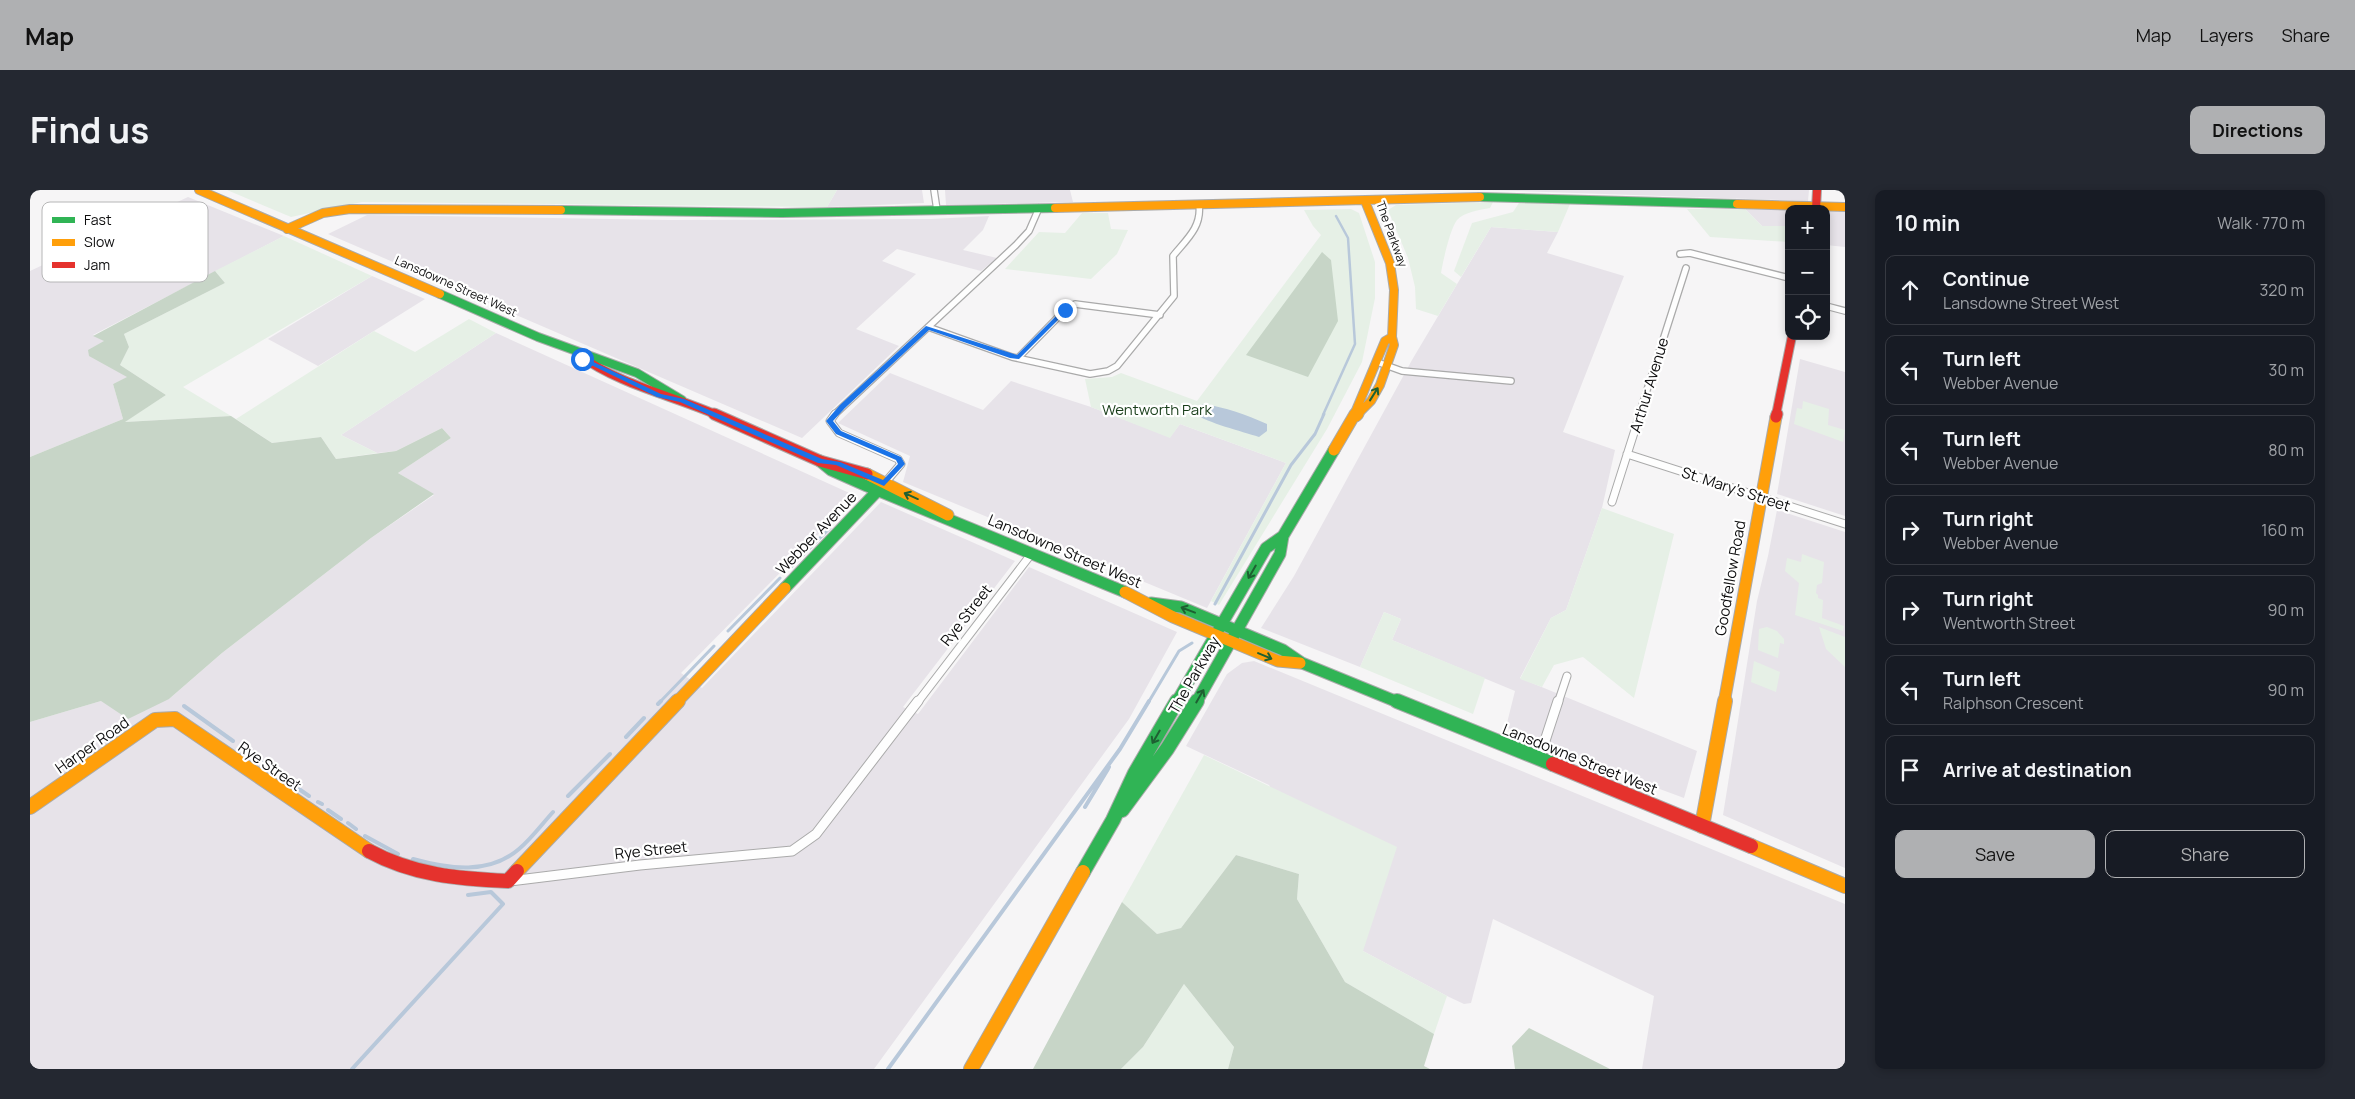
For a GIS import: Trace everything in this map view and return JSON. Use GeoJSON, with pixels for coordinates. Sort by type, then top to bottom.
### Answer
{"type":"FeatureCollection","features":[{"type":"Feature","properties":{"kind":"main road","name":"Lansdowne Street West"},"geometry":{"type":"LineString","coordinates":[[199,190],[253,212],[256,216],[290,227],[317,243],[324,243],[578,353],[597,358],[667,388],[682,400],[820,461],[831,470],[881,487],[924,512],[967,526],[1151,603],[1173,617],[1234,636],[1278,661],[1302,663],[1540,759],[1845,886]]}},
{"type":"Feature","properties":{"kind":"main road"},"geometry":{"type":"LineString","coordinates":[[1816,205],[1818,190]]}},
{"type":"Feature","properties":{"kind":"main road"},"geometry":{"type":"LineString","coordinates":[[290,227],[322,212],[370,208],[729,213],[1199,205],[1502,197],[1785,207]]}},
{"type":"Feature","properties":{"kind":"main road"},"geometry":{"type":"LineString","coordinates":[[1337,201],[1358,208],[1374,220],[1377,208],[1387,200]]}},
{"type":"Feature","properties":{"kind":"main road","name":"The Parkway"},"geometry":{"type":"LineString","coordinates":[[1353,419],[1371,401],[1389,365],[1394,345],[1392,337],[1395,307],[1393,278],[1390,264],[1366,201]]}},
{"type":"Feature","properties":{"kind":"main road"},"geometry":{"type":"LineString","coordinates":[[1830,207],[1845,206]]}},
{"type":"Feature","properties":{"kind":"main road","name":"The Parkway"},"geometry":{"type":"LineString","coordinates":[[1114,820],[1146,782],[1166,754],[1234,636],[1280,554],[1283,536],[1353,419],[1386,341],[1392,337]]}},
{"type":"Feature","properties":{"kind":"main road","name":"Goodfellow Road"},"geometry":{"type":"LineString","coordinates":[[1702,826],[1760,496],[1791,340]]}},
{"type":"Feature","properties":{"kind":"main road","name":"Webber Avenue"},"geometry":{"type":"LineString","coordinates":[[508,881],[881,487]]}},
{"type":"Feature","properties":{"kind":"main road","name":"The Parkway"},"geometry":{"type":"LineString","coordinates":[[971,1069],[1114,820],[1135,773],[1266,548],[1283,536]]}},
{"type":"Feature","properties":{"kind":"main road","name":"Rye Street"},"geometry":{"type":"LineString","coordinates":[[175,719],[371,853],[418,873],[442,878],[508,881]]}},
{"type":"Feature","properties":{"kind":"main road","name":"Harper Road"},"geometry":{"type":"LineString","coordinates":[[30,807],[155,720],[175,719]]}},
{"type":"Feature","properties":{"kind":"street"},"geometry":{"type":"LineString","coordinates":[[934,190],[937,210]]}},
{"type":"Feature","properties":{"kind":"street"},"geometry":{"type":"LineString","coordinates":[[928,327],[1012,357],[1090,374],[1108,371],[1116,366],[1174,296],[1173,256],[1198,227],[1201,217],[1199,205]]}},
{"type":"Feature","properties":{"kind":"street","name":"Webber Avenue"},"geometry":{"type":"LineString","coordinates":[[881,487],[901,464],[898,458],[839,433],[830,421],[842,406],[1016,245],[1029,231],[1039,208]]}},
{"type":"Feature","properties":{"kind":"street"},"geometry":{"type":"LineString","coordinates":[[1680,254],[1690,253],[1785,277]]}},
{"type":"Feature","properties":{"kind":"street","name":"Arthur Avenue"},"geometry":{"type":"LineString","coordinates":[[1612,502],[1686,268]]}},
{"type":"Feature","properties":{"kind":"street"},"geometry":{"type":"LineString","coordinates":[[1019,357],[1065,310],[1075,304],[1160,314]]}},
{"type":"Feature","properties":{"kind":"street"},"geometry":{"type":"LineString","coordinates":[[1830,307],[1845,311]]}},
{"type":"Feature","properties":{"kind":"street"},"geometry":{"type":"LineString","coordinates":[[1377,362],[1402,371],[1452,374],[1511,381]]}},
{"type":"Feature","properties":{"kind":"street","name":"St. Mary's Street"},"geometry":{"type":"LineString","coordinates":[[1627,454],[1845,524]]}},
{"type":"Feature","properties":{"kind":"street","name":"Rye Street"},"geometry":{"type":"LineString","coordinates":[[508,881],[640,865],[792,851],[816,834],[1032,553]]}},
{"type":"Feature","properties":{"kind":"street"},"geometry":{"type":"LineString","coordinates":[[1540,759],[1567,676]]}},
{"type":"Feature","properties":{"kind":"shaded area"},"geometry":{"type":"Polygon","coordinates":[[[837,190],[922,190],[924,203],[827,207],[837,190]]]}},
{"type":"Feature","properties":{"kind":"shaded area"},"geometry":{"type":"Polygon","coordinates":[[[945,190],[1070,190],[1073,202],[946,205],[945,190]]]}},
{"type":"Feature","properties":{"kind":"shaded area"},"geometry":{"type":"Polygon","coordinates":[[[1488,190],[1809,190],[1808,201],[1488,190]]]}},
{"type":"Feature","properties":{"kind":"shaded area"},"geometry":{"type":"Polygon","coordinates":[[[188,197],[200,202],[177,202],[188,197]]]}},
{"type":"Feature","properties":{"kind":"shaded area"},"geometry":{"type":"Polygon","coordinates":[[[208,205],[284,236],[208,275],[208,205]]]}},
{"type":"Feature","properties":{"kind":"shaded area"},"geometry":{"type":"Polygon","coordinates":[[[1745,209],[1785,210],[1785,226],[1762,226],[1745,209]]]}},
{"type":"Feature","properties":{"kind":"shaded area"},"geometry":{"type":"Polygon","coordinates":[[[1830,212],[1845,212],[1845,247],[1830,245],[1830,212]]]}},
{"type":"Feature","properties":{"kind":"shaded area"},"geometry":{"type":"Polygon","coordinates":[[[367,215],[669,220],[931,219],[989,216],[983,230],[963,250],[997,258],[981,271],[897,249],[882,261],[916,274],[856,329],[899,346],[802,438],[328,234],[367,215]]]}},
{"type":"Feature","properties":{"kind":"shaded area"},"geometry":{"type":"Polygon","coordinates":[[[1491,227],[1558,232],[1547,253],[1624,276],[1563,432],[1615,450],[1602,508],[1566,610],[1551,618],[1520,678],[1697,751],[1684,798],[1584,761],[1506,727],[1515,691],[1392,640],[1401,619],[1384,612],[1360,667],[1261,628],[1294,576],[1412,360],[1491,227]]]}},
{"type":"Feature","properties":{"kind":"shaded area"},"geometry":{"type":"Polygon","coordinates":[[[42,265],[42,282],[195,282],[93,335],[105,341],[128,377],[113,384],[123,419],[30,457],[30,271],[42,265]]]}},
{"type":"Feature","properties":{"kind":"shaded area"},"geometry":{"type":"Polygon","coordinates":[[[372,276],[425,299],[318,366],[268,339],[372,276]]]}},
{"type":"Feature","properties":{"kind":"shaded area"},"geometry":{"type":"Polygon","coordinates":[[[496,333],[856,496],[681,673],[702,688],[881,502],[1015,561],[903,707],[918,714],[1029,567],[1177,632],[1129,719],[874,1069],[30,1069],[30,722],[101,701],[169,699],[222,653],[371,538],[434,495],[398,473],[451,438],[442,428],[396,451],[377,453],[341,435],[496,333]]]}},
{"type":"Feature","properties":{"kind":"shaded area"},"geometry":{"type":"Polygon","coordinates":[[[1800,359],[1845,372],[1845,516],[1777,494],[1800,359]]]}},
{"type":"Feature","properties":{"kind":"shaded area"},"geometry":{"type":"Polygon","coordinates":[[[890,373],[983,410],[1011,381],[1091,407],[1170,437],[1180,424],[1286,463],[1207,608],[903,482],[910,456],[838,423],[890,373]]]}},
{"type":"Feature","properties":{"kind":"shaded area"},"geometry":{"type":"Polygon","coordinates":[[[1777,510],[1845,532],[1845,868],[1723,815],[1757,601],[1777,510]]]}},
{"type":"Feature","properties":{"kind":"shaded area"},"geometry":{"type":"Polygon","coordinates":[[[1254,661],[1845,904],[1845,1069],[1642,1069],[1654,996],[1493,919],[1471,1003],[1464,1004],[1447,996],[1363,951],[1269,785],[1186,746],[1227,674],[1242,663],[1254,661]]]}},
{"type":"Feature","properties":{"kind":"green space"},"geometry":{"type":"Polygon","coordinates":[[[227,190],[837,190],[827,207],[362,202],[291,217],[227,190]]]}},
{"type":"Feature","properties":{"kind":"green space"},"geometry":{"type":"Polygon","coordinates":[[[1493,202],[1490,208],[1464,215],[1454,224],[1441,273],[1457,284],[1438,316],[1416,309],[1415,287],[1408,258],[1388,210],[1396,205],[1493,202]]]}},
{"type":"Feature","properties":{"kind":"green space"},"geometry":{"type":"Polygon","coordinates":[[[1519,203],[1570,204],[1558,232],[1491,227],[1461,277],[1454,271],[1472,223],[1513,212],[1519,203]]]}},
{"type":"Feature","properties":{"kind":"green space","name":"Wentworth Park"},"geometry":{"type":"Polygon","coordinates":[[[1351,209],[1359,213],[1375,262],[1375,298],[1362,362],[1327,429],[1219,605],[1211,601],[1286,463],[1180,424],[1170,438],[1091,407],[1085,379],[1112,377],[1121,373],[1197,401],[1321,235],[1313,226],[1304,210],[1351,209]]]}},
{"type":"Feature","properties":{"kind":"green space"},"geometry":{"type":"Polygon","coordinates":[[[1687,209],[1745,209],[1762,226],[1785,226],[1785,242],[1710,237],[1687,209]]]}},
{"type":"Feature","properties":{"kind":"green space"},"geometry":{"type":"Polygon","coordinates":[[[1082,213],[1108,213],[1111,229],[1128,230],[1117,254],[1091,279],[1005,269],[1039,232],[1065,233],[1082,213]]]}},
{"type":"Feature","properties":{"kind":"green space"},"geometry":{"type":"Polygon","coordinates":[[[284,236],[372,276],[183,387],[231,416],[124,422],[166,395],[120,365],[129,347],[124,334],[225,283],[215,271],[284,236]]]}},
{"type":"Feature","properties":{"kind":"green space"},"geometry":{"type":"Polygon","coordinates":[[[1322,252],[1331,260],[1338,321],[1308,377],[1246,355],[1322,252]]]}},
{"type":"Feature","properties":{"kind":"green space"},"geometry":{"type":"Polygon","coordinates":[[[215,271],[225,283],[124,334],[129,347],[120,365],[166,395],[125,422],[231,416],[272,443],[321,437],[336,459],[396,451],[442,428],[451,438],[398,473],[434,494],[371,538],[222,653],[169,699],[128,719],[101,701],[30,722],[30,457],[123,419],[113,384],[127,377],[89,356],[88,350],[104,341],[93,336],[194,282],[208,282],[208,275],[215,271]]]}},
{"type":"Feature","properties":{"kind":"green space"},"geometry":{"type":"Polygon","coordinates":[[[469,319],[496,333],[341,435],[377,453],[336,459],[321,437],[272,443],[236,419],[374,331],[415,352],[469,319]]]}},
{"type":"Feature","properties":{"kind":"green space"},"geometry":{"type":"Polygon","coordinates":[[[1803,401],[1829,409],[1828,425],[1845,430],[1843,442],[1794,424],[1797,408],[1802,409],[1803,401]]]}},
{"type":"Feature","properties":{"kind":"green space"},"geometry":{"type":"Polygon","coordinates":[[[1602,508],[1674,534],[1634,698],[1583,657],[1554,665],[1542,687],[1520,679],[1551,618],[1566,610],[1602,508]]]}},
{"type":"Feature","properties":{"kind":"green space"},"geometry":{"type":"Polygon","coordinates":[[[1802,554],[1824,562],[1822,583],[1817,585],[1816,593],[1818,598],[1823,600],[1822,618],[1844,626],[1843,631],[1795,615],[1799,583],[1785,571],[1787,558],[1801,562],[1802,554]]]}},
{"type":"Feature","properties":{"kind":"green space"},"geometry":{"type":"Polygon","coordinates":[[[1384,612],[1401,619],[1392,640],[1485,678],[1473,714],[1360,667],[1384,612]]]}},
{"type":"Feature","properties":{"kind":"green space"},"geometry":{"type":"Polygon","coordinates":[[[1767,627],[1777,631],[1784,639],[1784,644],[1780,643],[1778,658],[1758,650],[1759,629],[1767,627]]]}},
{"type":"Feature","properties":{"kind":"green space"},"geometry":{"type":"Polygon","coordinates":[[[1819,627],[1845,637],[1845,667],[1826,649],[1819,627]]]}},
{"type":"Feature","properties":{"kind":"green space"},"geometry":{"type":"Polygon","coordinates":[[[1754,661],[1780,672],[1776,692],[1751,682],[1754,661]]]}},
{"type":"Feature","properties":{"kind":"green space"},"geometry":{"type":"Polygon","coordinates":[[[1204,755],[1397,847],[1363,951],[1447,996],[1434,1034],[1345,982],[1297,899],[1299,874],[1236,855],[1181,928],[1157,934],[1122,902],[1204,755]]]}},
{"type":"Feature","properties":{"kind":"green space"},"geometry":{"type":"Polygon","coordinates":[[[1236,855],[1299,874],[1297,899],[1345,982],[1434,1034],[1424,1066],[1430,1069],[1228,1069],[1234,1047],[1184,984],[1143,1047],[1121,1069],[1033,1069],[1122,902],[1157,934],[1181,928],[1236,855]]]}},
{"type":"Feature","properties":{"kind":"green space"},"geometry":{"type":"Polygon","coordinates":[[[1184,984],[1234,1047],[1228,1069],[1121,1069],[1143,1047],[1184,984]]]}},
{"type":"Feature","properties":{"kind":"green space"},"geometry":{"type":"Polygon","coordinates":[[[1529,1028],[1610,1069],[1515,1069],[1512,1046],[1529,1028]]]}},
{"type":"Feature","properties":{"kind":"water"},"geometry":{"type":"Polygon","coordinates":[[[1203,404],[1228,409],[1267,424],[1267,431],[1259,437],[1208,421],[1195,414],[1203,404]]]}},
{"type":"Feature","properties":{"kind":"waterway"},"geometry":{"type":"LineString","coordinates":[[1323,415],[1355,344],[1348,238],[1336,216]]}},
{"type":"Feature","properties":{"kind":"waterway"},"geometry":{"type":"LineString","coordinates":[[1215,604],[1291,465],[1315,434],[1324,414]]}},
{"type":"Feature","properties":{"kind":"waterway"},"geometry":{"type":"LineString","coordinates":[[790,568],[830,528]]}},
{"type":"Feature","properties":{"kind":"waterway"},"geometry":{"type":"LineString","coordinates":[[728,631],[780,578]]}},
{"type":"Feature","properties":{"kind":"waterway"},"geometry":{"type":"LineString","coordinates":[[1148,703],[1179,651],[1192,643]]}},
{"type":"Feature","properties":{"kind":"waterway"},"geometry":{"type":"LineString","coordinates":[[659,703],[714,646]]}},
{"type":"Feature","properties":{"kind":"waterway"},"geometry":{"type":"LineString","coordinates":[[888,1069],[1120,749],[1149,701]]}},
{"type":"Feature","properties":{"kind":"waterway"},"geometry":{"type":"LineString","coordinates":[[184,706],[233,741]]}},
{"type":"Feature","properties":{"kind":"waterway"},"geometry":{"type":"LineString","coordinates":[[626,737],[644,718]]}},
{"type":"Feature","properties":{"kind":"waterway"},"geometry":{"type":"LineString","coordinates":[[241,748],[266,765]]}},
{"type":"Feature","properties":{"kind":"waterway"},"geometry":{"type":"LineString","coordinates":[[568,796],[610,754]]}},
{"type":"Feature","properties":{"kind":"waterway"},"geometry":{"type":"LineString","coordinates":[[1108,769],[1085,807],[1109,767]]}},
{"type":"Feature","properties":{"kind":"waterway"},"geometry":{"type":"LineString","coordinates":[[273,771],[277,774]]}},
{"type":"Feature","properties":{"kind":"waterway"},"geometry":{"type":"LineString","coordinates":[[283,778],[309,796]]}},
{"type":"Feature","properties":{"kind":"waterway"},"geometry":{"type":"LineString","coordinates":[[318,802],[322,804]]}},
{"type":"Feature","properties":{"kind":"waterway"},"geometry":{"type":"LineString","coordinates":[[328,810],[341,819]]}},
{"type":"Feature","properties":{"kind":"waterway"},"geometry":{"type":"LineString","coordinates":[[413,859],[468,868],[495,863],[519,849],[533,836],[553,812]]}},
{"type":"Feature","properties":{"kind":"waterway"},"geometry":{"type":"LineString","coordinates":[[348,823],[356,829]]}},
{"type":"Feature","properties":{"kind":"waterway"},"geometry":{"type":"LineString","coordinates":[[365,836],[398,854]]}},
{"type":"Feature","properties":{"kind":"waterway"},"geometry":{"type":"LineString","coordinates":[[352,1069],[503,904],[491,892],[468,895]]}},
{"type":"Feature","properties":{"kind":"traffic: fast"},"geometry":{"type":"LineString","coordinates":[[1480,197],[1737,204]]}},
{"type":"Feature","properties":{"kind":"traffic: fast"},"geometry":{"type":"LineString","coordinates":[[561,210],[782,213],[1055,208]]}},
{"type":"Feature","properties":{"kind":"traffic: fast"},"geometry":{"type":"LineString","coordinates":[[440,294],[538,337],[637,373],[668,389],[682,400]]}},
{"type":"Feature","properties":{"kind":"traffic: fast"},"geometry":{"type":"LineString","coordinates":[[1122,810],[1167,749],[1207,685],[1280,554],[1283,536],[1334,450]]}},
{"type":"Feature","properties":{"kind":"traffic: fast"},"geometry":{"type":"LineString","coordinates":[[820,461],[831,470],[867,486],[1125,592]]}},
{"type":"Feature","properties":{"kind":"traffic: fast"},"geometry":{"type":"LineString","coordinates":[[785,588],[884,484]]}},
{"type":"Feature","properties":{"kind":"traffic: fast"},"geometry":{"type":"LineString","coordinates":[[1083,872],[1113,820],[1135,773],[1266,548],[1283,536]]}},
{"type":"Feature","properties":{"kind":"traffic: fast"},"geometry":{"type":"LineString","coordinates":[[1151,603],[1181,607],[1283,650],[1302,663],[1553,764]]}},
{"type":"Feature","properties":{"kind":"traffic: slow"},"geometry":{"type":"LineString","coordinates":[[199,190],[440,294]]}},
{"type":"Feature","properties":{"kind":"traffic: slow"},"geometry":{"type":"LineString","coordinates":[[1055,208],[1480,197]]}},
{"type":"Feature","properties":{"kind":"traffic: slow"},"geometry":{"type":"LineString","coordinates":[[1356,416],[1371,401],[1380,385],[1394,345],[1392,337],[1394,290],[1390,263],[1365,201]]}},
{"type":"Feature","properties":{"kind":"traffic: slow"},"geometry":{"type":"LineString","coordinates":[[1737,204],[1845,207]]}},
{"type":"Feature","properties":{"kind":"traffic: slow"},"geometry":{"type":"LineString","coordinates":[[287,229],[323,213],[350,209],[561,210]]}},
{"type":"Feature","properties":{"kind":"traffic: slow"},"geometry":{"type":"LineString","coordinates":[[1334,450],[1353,419],[1385,341],[1392,337]]}},
{"type":"Feature","properties":{"kind":"traffic: slow"},"geometry":{"type":"LineString","coordinates":[[1702,826],[1776,417]]}},
{"type":"Feature","properties":{"kind":"traffic: slow"},"geometry":{"type":"LineString","coordinates":[[867,474],[948,515]]}},
{"type":"Feature","properties":{"kind":"traffic: slow"},"geometry":{"type":"LineString","coordinates":[[517,871],[785,588]]}},
{"type":"Feature","properties":{"kind":"traffic: slow"},"geometry":{"type":"LineString","coordinates":[[1125,592],[1173,617],[1278,661],[1300,663]]}},
{"type":"Feature","properties":{"kind":"traffic: slow"},"geometry":{"type":"LineString","coordinates":[[30,807],[155,720],[175,719],[369,851]]}},
{"type":"Feature","properties":{"kind":"traffic: slow"},"geometry":{"type":"LineString","coordinates":[[1751,846],[1845,886]]}},
{"type":"Feature","properties":{"kind":"traffic: slow"},"geometry":{"type":"LineString","coordinates":[[971,1069],[1083,872]]}},
{"type":"Feature","properties":{"kind":"traffic: jam"},"geometry":{"type":"LineString","coordinates":[[1816,205],[1817,190]]}},
{"type":"Feature","properties":{"kind":"traffic: jam"},"geometry":{"type":"LineString","coordinates":[[1776,417],[1791,340]]}},
{"type":"Feature","properties":{"kind":"traffic: jam"},"geometry":{"type":"LineString","coordinates":[[579,355],[597,368],[627,382],[682,400],[820,461],[867,474]]}},
{"type":"Feature","properties":{"kind":"traffic: jam"},"geometry":{"type":"LineString","coordinates":[[1553,764],[1751,846]]}},
{"type":"Feature","properties":{"kind":"traffic: jam"},"geometry":{"type":"LineString","coordinates":[[369,851],[402,867],[454,878],[508,881],[517,871]]}},
{"type":"Feature","properties":{"kind":"route"},"geometry":{"type":"LineString","coordinates":[[582,359],[589,364],[660,396],[671,400],[682,400],[820,461],[838,463],[884,484],[901,464],[898,458],[839,433],[830,421],[842,406],[928,327],[1012,357],[1019,357],[1065,310]]}}]}
